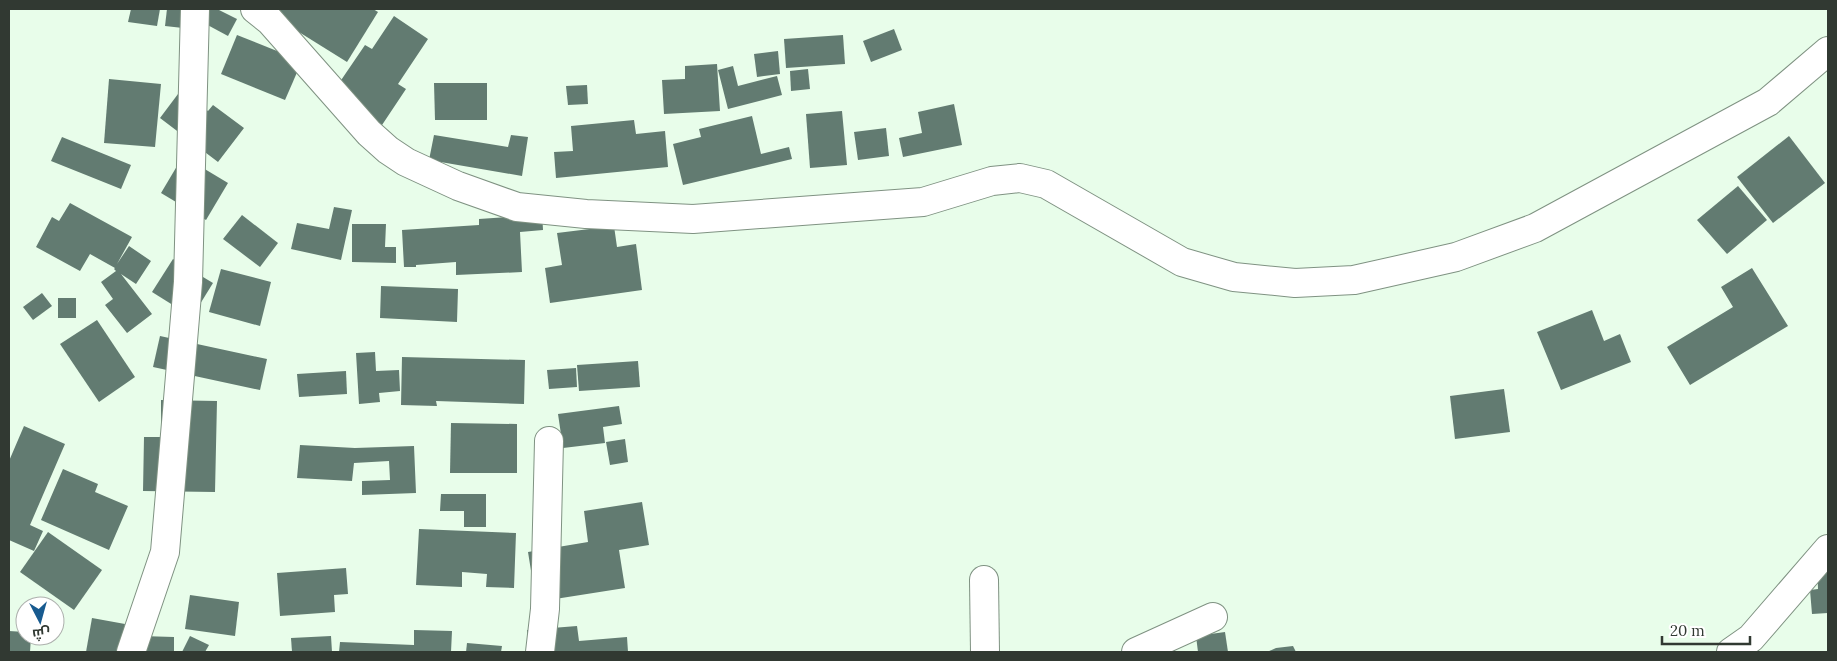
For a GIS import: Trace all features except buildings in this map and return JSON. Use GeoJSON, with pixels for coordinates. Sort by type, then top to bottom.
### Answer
{"type":"FeatureCollection","features":[{"type":"Feature","properties":{"kind":"street"},"geometry":{"type":"LineString","coordinates":[[131,652],[165,552],[188,282],[196,9]]}},
{"type":"Feature","properties":{"kind":"street"},"geometry":{"type":"LineString","coordinates":[[256,9],[270,21],[369,133],[388,150],[406,162],[458,186],[517,207],[586,214],[693,219],[923,202],[992,181],[1020,178],[1046,184],[1182,262],[1234,277],[1295,283],[1354,280],[1456,257],[1535,228],[1768,102],[1828,51]]}},
{"type":"Feature","properties":{"kind":"street"},"geometry":{"type":"LineString","coordinates":[[540,652],[545,609],[549,440]]}},
{"type":"Feature","properties":{"kind":"street"},"geometry":{"type":"LineString","coordinates":[[1731,652],[1751,638],[1828,548]]}},
{"type":"Feature","properties":{"kind":"street"},"geometry":{"type":"LineString","coordinates":[[984,580],[985,652]]}},
{"type":"Feature","properties":{"kind":"street"},"geometry":{"type":"LineString","coordinates":[[1136,652],[1213,617]]}}]}
